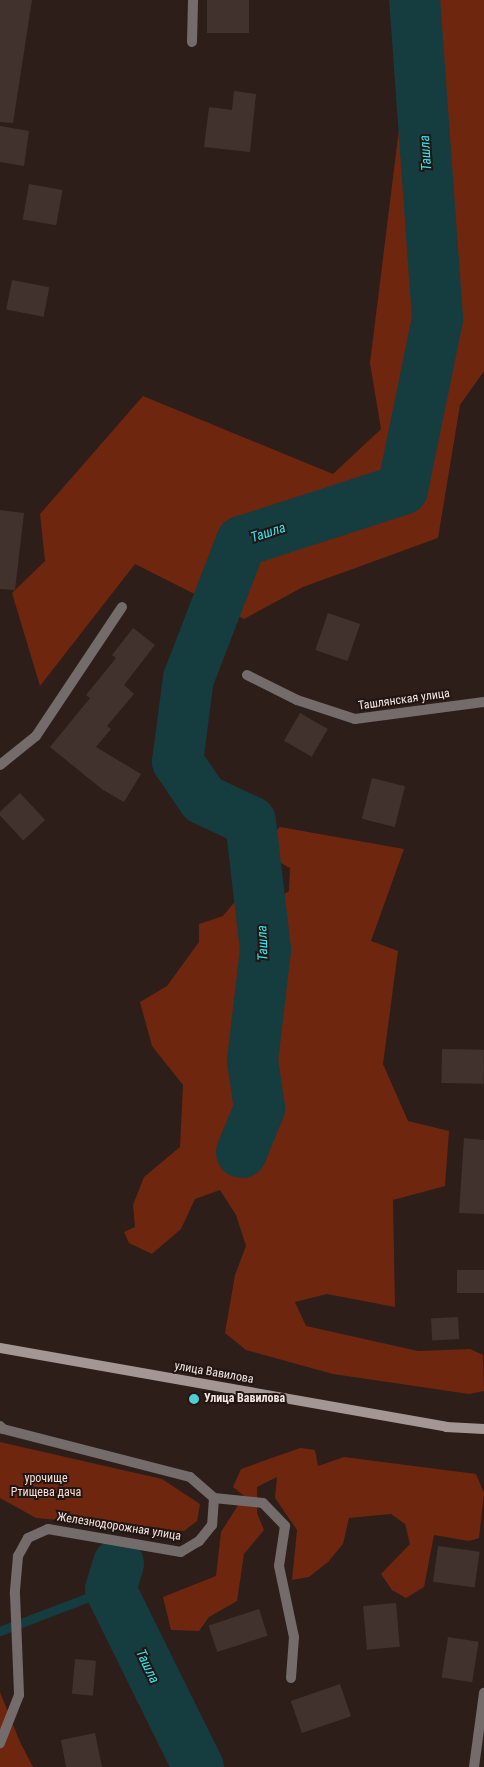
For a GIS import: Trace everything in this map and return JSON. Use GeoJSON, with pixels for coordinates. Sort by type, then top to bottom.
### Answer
{"type":"FeatureCollection","features":[{"type":"Feature","properties":{"kind":"main road","name":"улица Вавилова"},"geometry":{"type":"LineString","coordinates":[[0,1348],[446,1427],[484,1429]]}},
{"type":"Feature","properties":{"kind":"street"},"geometry":{"type":"LineString","coordinates":[[192,42],[193,0]]}},
{"type":"Feature","properties":{"kind":"street"},"geometry":{"type":"LineString","coordinates":[[0,765],[36,736],[122,607]]}},
{"type":"Feature","properties":{"kind":"street","name":"Ташлянская улица"},"geometry":{"type":"LineString","coordinates":[[247,675],[297,700],[355,719],[484,702]]}},
{"type":"Feature","properties":{"kind":"street"},"geometry":{"type":"LineString","coordinates":[[0,1426],[3,1429],[190,1477],[214,1498],[263,1503],[285,1526],[279,1566],[294,1637],[291,1678]]}},
{"type":"Feature","properties":{"kind":"street","name":"Железнодорожная улица"},"geometry":{"type":"LineString","coordinates":[[0,1743],[19,1695],[19,1645],[15,1594],[18,1556],[28,1538],[48,1529],[182,1552],[200,1541],[212,1525],[214,1498]]}},
{"type":"Feature","properties":{"kind":"street"},"geometry":{"type":"LineString","coordinates":[[474,1767],[484,1693]]}},
{"type":"Feature","properties":{"kind":"green space"},"geometry":{"type":"Polygon","coordinates":[[[415,0],[484,0],[484,371],[460,405],[438,538],[303,587],[244,619],[135,564],[40,686],[12,593],[45,561],[40,514],[143,396],[333,474],[381,429],[370,363],[415,0]]]}},
{"type":"Feature","properties":{"kind":"green space"},"geometry":{"type":"Polygon","coordinates":[[[280,827],[404,849],[371,941],[398,951],[383,1064],[408,1121],[449,1131],[445,1186],[393,1200],[395,1307],[327,1294],[295,1302],[306,1326],[418,1351],[470,1349],[483,1355],[484,1391],[469,1394],[333,1374],[246,1350],[225,1333],[235,1275],[246,1246],[236,1215],[220,1190],[195,1199],[181,1229],[152,1254],[129,1243],[124,1232],[135,1227],[133,1205],[144,1177],[180,1147],[183,1085],[152,1046],[140,1002],[167,986],[199,942],[199,924],[223,916],[237,899],[266,905],[289,891],[290,868],[255,849],[280,827]]]}},
{"type":"Feature","properties":{"kind":"green space","name":"урочище Ртищева дача"},"geometry":{"type":"Polygon","coordinates":[[[0,1442],[162,1479],[200,1504],[197,1521],[184,1531],[36,1518],[0,1498],[0,1442]]]}},
{"type":"Feature","properties":{"kind":"green space"},"geometry":{"type":"Polygon","coordinates":[[[300,1448],[315,1450],[318,1466],[344,1457],[476,1474],[484,1493],[479,1538],[469,1541],[434,1535],[424,1587],[406,1598],[392,1590],[381,1574],[410,1544],[405,1524],[391,1514],[349,1518],[343,1544],[328,1562],[309,1577],[292,1580],[297,1530],[275,1498],[277,1477],[257,1487],[257,1513],[264,1530],[244,1554],[237,1601],[209,1617],[199,1631],[171,1630],[163,1597],[216,1576],[221,1532],[244,1496],[233,1487],[241,1469],[300,1448]]]}},
{"type":"Feature","properties":{"kind":"green space"},"geometry":{"type":"Polygon","coordinates":[[[0,1692],[20,1742],[33,1767],[0,1767],[0,1692]]]}},
{"type":"Feature","properties":{"kind":"building"},"geometry":{"type":"Polygon","coordinates":[[[0,0],[32,0],[13,123],[0,122],[0,0]]]}},
{"type":"Feature","properties":{"kind":"building"},"geometry":{"type":"Polygon","coordinates":[[[207,0],[249,0],[249,33],[207,33],[207,0]]]}},
{"type":"Feature","properties":{"kind":"building"},"geometry":{"type":"Polygon","coordinates":[[[234,91],[256,94],[250,152],[204,147],[209,107],[232,110],[234,91]]]}},
{"type":"Feature","properties":{"kind":"building"},"geometry":{"type":"Polygon","coordinates":[[[0,126],[29,131],[24,166],[0,162],[0,126]]]}},
{"type":"Feature","properties":{"kind":"building"},"geometry":{"type":"Polygon","coordinates":[[[29,184],[62,190],[56,225],[23,219],[29,184]]]}},
{"type":"Feature","properties":{"kind":"building"},"geometry":{"type":"Polygon","coordinates":[[[12,280],[49,287],[44,317],[6,309],[12,280]]]}},
{"type":"Feature","properties":{"kind":"building"},"geometry":{"type":"Polygon","coordinates":[[[0,510],[24,513],[15,590],[0,589],[0,510]]]}},
{"type":"Feature","properties":{"kind":"building"},"geometry":{"type":"Polygon","coordinates":[[[328,613],[360,624],[347,661],[315,650],[328,613]]]}},
{"type":"Feature","properties":{"kind":"building"},"geometry":{"type":"Polygon","coordinates":[[[133,628],[155,645],[124,685],[134,694],[107,726],[111,729],[96,747],[141,774],[124,802],[103,790],[50,747],[90,698],[86,695],[116,658],[112,655],[133,628]]]}},
{"type":"Feature","properties":{"kind":"building"},"geometry":{"type":"Polygon","coordinates":[[[300,713],[328,729],[312,757],[284,741],[300,713]]]}},
{"type":"Feature","properties":{"kind":"building"},"geometry":{"type":"Polygon","coordinates":[[[372,778],[405,786],[395,827],[362,819],[372,778]]]}},
{"type":"Feature","properties":{"kind":"building"},"geometry":{"type":"Polygon","coordinates":[[[20,793],[45,820],[23,841],[0,816],[0,812],[20,793]]]}},
{"type":"Feature","properties":{"kind":"building"},"geometry":{"type":"Polygon","coordinates":[[[442,1049],[484,1050],[483,1084],[441,1083],[442,1049]]]}},
{"type":"Feature","properties":{"kind":"building"},"geometry":{"type":"Polygon","coordinates":[[[464,1138],[484,1140],[484,1214],[459,1213],[464,1138]]]}},
{"type":"Feature","properties":{"kind":"building"},"geometry":{"type":"Polygon","coordinates":[[[457,1270],[484,1270],[484,1293],[457,1293],[457,1270]]]}},
{"type":"Feature","properties":{"kind":"building"},"geometry":{"type":"Polygon","coordinates":[[[458,1317],[459,1339],[432,1340],[431,1318],[458,1317]]]}},
{"type":"Feature","properties":{"kind":"building"},"geometry":{"type":"Polygon","coordinates":[[[438,1546],[480,1552],[475,1587],[433,1582],[438,1546]]]}},
{"type":"Feature","properties":{"kind":"building"},"geometry":{"type":"Polygon","coordinates":[[[396,1603],[400,1647],[367,1650],[363,1606],[396,1603]]]}},
{"type":"Feature","properties":{"kind":"building"},"geometry":{"type":"Polygon","coordinates":[[[259,1609],[268,1636],[217,1652],[209,1625],[259,1609]]]}},
{"type":"Feature","properties":{"kind":"building"},"geometry":{"type":"Polygon","coordinates":[[[448,1637],[479,1642],[472,1682],[442,1677],[448,1637]]]}},
{"type":"Feature","properties":{"kind":"building"},"geometry":{"type":"Polygon","coordinates":[[[75,1659],[96,1661],[93,1696],[72,1694],[75,1659]]]}},
{"type":"Feature","properties":{"kind":"building"},"geometry":{"type":"Polygon","coordinates":[[[340,1684],[351,1716],[302,1733],[291,1701],[340,1684]]]}},
{"type":"Feature","properties":{"kind":"building"},"geometry":{"type":"Polygon","coordinates":[[[95,1733],[102,1767],[66,1767],[61,1740],[95,1733]]]}},
{"type":"Feature","properties":{"kind":"waterway","name":"Ташла"},"geometry":{"type":"LineString","coordinates":[[241,1152],[259,1108],[252,1060],[265,949],[250,821],[203,799],[177,761],[188,678],[241,541],[402,489],[437,318],[414,0]]}},
{"type":"Feature","properties":{"kind":"waterway","name":"Ташла"},"geometry":{"type":"LineString","coordinates":[[118,1563],[110,1589],[198,1767]]}},
{"type":"Feature","properties":{"kind":"waterway"},"geometry":{"type":"LineString","coordinates":[[0,1631],[110,1589]]}},
{"type":"Feature","properties":{"kind":"place","name":"Улица Вавилова"},"geometry":{"type":"Point","coordinates":[194,1399]}}]}
